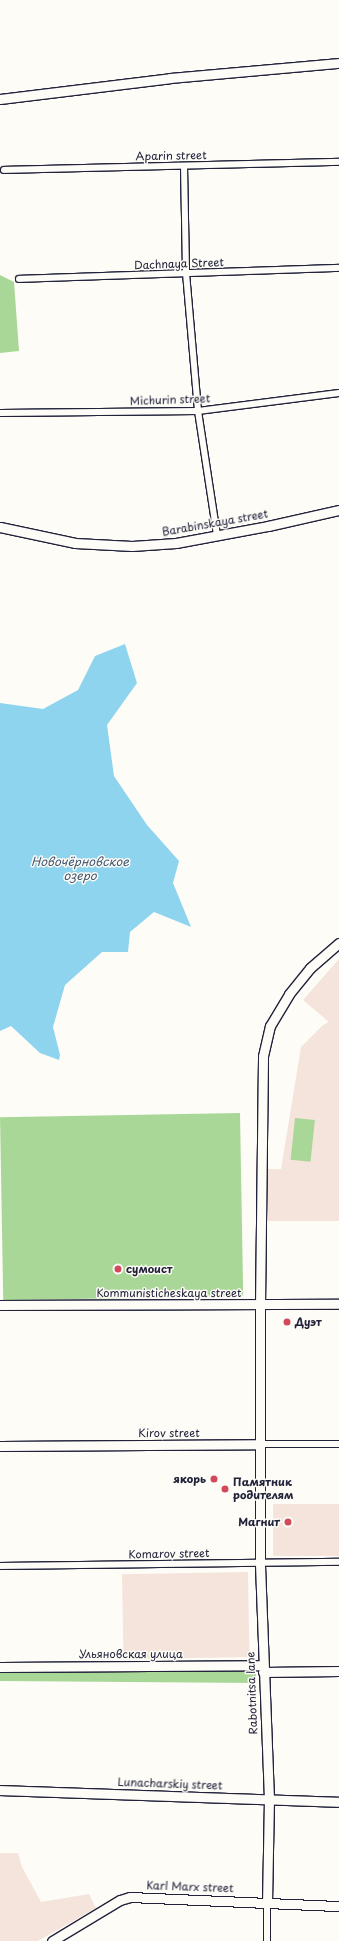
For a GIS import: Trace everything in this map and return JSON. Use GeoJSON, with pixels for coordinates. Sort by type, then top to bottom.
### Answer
{"type":"FeatureCollection","features":[{"type":"Feature","properties":{"kind":"main road"},"geometry":{"type":"LineString","coordinates":[[0,99],[170,78],[339,63]]}},
{"type":"Feature","properties":{"kind":"main road","name":"Barabinskaya street"},"geometry":{"type":"LineString","coordinates":[[0,527],[74,543],[132,546],[176,543],[268,526],[339,510]]}},
{"type":"Feature","properties":{"kind":"main road","name":"Rabotnitsa lane"},"geometry":{"type":"LineString","coordinates":[[267,1903],[269,1799],[260,1563],[260,1305],[263,1056],[270,1026],[289,994],[310,968],[339,943]]}},
{"type":"Feature","properties":{"kind":"main road","name":"Kommunisticheskaya street"},"geometry":{"type":"LineString","coordinates":[[0,1305],[339,1304]]}},
{"type":"Feature","properties":{"kind":"main road","name":"Kirov street"},"geometry":{"type":"LineString","coordinates":[[0,1446],[260,1444]]}},
{"type":"Feature","properties":{"kind":"main road","name":"Ульяновская улица"},"geometry":{"type":"LineString","coordinates":[[0,1666],[339,1671]]}},
{"type":"Feature","properties":{"kind":"main road","name":"Lunacharskiy street"},"geometry":{"type":"LineString","coordinates":[[0,1790],[339,1802]]}},
{"type":"Feature","properties":{"kind":"main road","name":"Karl Marx street"},"geometry":{"type":"LineString","coordinates":[[52,1941],[120,1900],[130,1897],[339,1906]]}},
{"type":"Feature","properties":{"kind":"street","name":"Aparin street"},"geometry":{"type":"LineString","coordinates":[[4,170],[339,162]]}},
{"type":"Feature","properties":{"kind":"street"},"geometry":{"type":"LineString","coordinates":[[184,166],[186,273],[198,411],[217,535]]}},
{"type":"Feature","properties":{"kind":"street","name":"Dachnaya Street"},"geometry":{"type":"LineString","coordinates":[[19,279],[339,268]]}},
{"type":"Feature","properties":{"kind":"street","name":"Michurin street"},"geometry":{"type":"LineString","coordinates":[[0,413],[198,411],[339,392]]}},
{"type":"Feature","properties":{"kind":"street","name":"Kirov street"},"geometry":{"type":"LineString","coordinates":[[260,1444],[339,1444]]}},
{"type":"Feature","properties":{"kind":"street","name":"Komarov street"},"geometry":{"type":"LineString","coordinates":[[0,1566],[339,1562]]}},
{"type":"Feature","properties":{"kind":"street","name":"Rabotnitsa lane"},"geometry":{"type":"LineString","coordinates":[[267,1903],[267,1941]]}},
{"type":"Feature","properties":{"kind":"shaded area"},"geometry":{"type":"Polygon","coordinates":[[[339,959],[339,1221],[268,1221],[268,1169],[281,1169],[301,1047],[323,1025],[329,1022],[303,1000],[339,959]]]}},
{"type":"Feature","properties":{"kind":"shaded area"},"geometry":{"type":"Polygon","coordinates":[[[273,1504],[339,1504],[339,1556],[273,1556],[273,1504]]]}},
{"type":"Feature","properties":{"kind":"shaded area"},"geometry":{"type":"Polygon","coordinates":[[[248,1572],[249,1657],[124,1659],[122,1574],[248,1572]]]}},
{"type":"Feature","properties":{"kind":"shaded area"},"geometry":{"type":"Polygon","coordinates":[[[0,1853],[18,1853],[22,1867],[41,1902],[89,1894],[96,1908],[38,1941],[0,1941],[0,1853]]]}},
{"type":"Feature","properties":{"kind":"green space"},"geometry":{"type":"Polygon","coordinates":[[[0,275],[14,282],[19,351],[0,353],[0,275]]]}},
{"type":"Feature","properties":{"kind":"green space"},"geometry":{"type":"Polygon","coordinates":[[[240,1113],[243,1296],[3,1300],[0,1117],[240,1113]]]}},
{"type":"Feature","properties":{"kind":"green space"},"geometry":{"type":"Polygon","coordinates":[[[295,1118],[315,1120],[311,1162],[291,1160],[295,1118]]]}},
{"type":"Feature","properties":{"kind":"green space"},"geometry":{"type":"Polygon","coordinates":[[[256,1669],[256,1683],[0,1681],[0,1670],[256,1669]]]}},
{"type":"Feature","properties":{"kind":"water","name":"Новочёрновское озеро"},"geometry":{"type":"Polygon","coordinates":[[[125,644],[137,683],[107,725],[114,776],[147,825],[179,861],[173,883],[191,927],[154,912],[130,932],[128,952],[102,952],[65,985],[53,1027],[60,1055],[59,1060],[40,1053],[11,1026],[0,1031],[0,703],[43,709],[78,690],[95,656],[125,644]]]}},
{"type":"Feature","properties":{"kind":"place","name":"сумоист"},"geometry":{"type":"Point","coordinates":[118,1269]}},
{"type":"Feature","properties":{"kind":"place","name":"Дуэт"},"geometry":{"type":"Point","coordinates":[287,1322]}},
{"type":"Feature","properties":{"kind":"place","name":"якорь"},"geometry":{"type":"Point","coordinates":[214,1479]}},
{"type":"Feature","properties":{"kind":"place","name":"Памятник родителям"},"geometry":{"type":"Point","coordinates":[225,1489]}},
{"type":"Feature","properties":{"kind":"place","name":"Магнит"},"geometry":{"type":"Point","coordinates":[288,1522]}}]}
